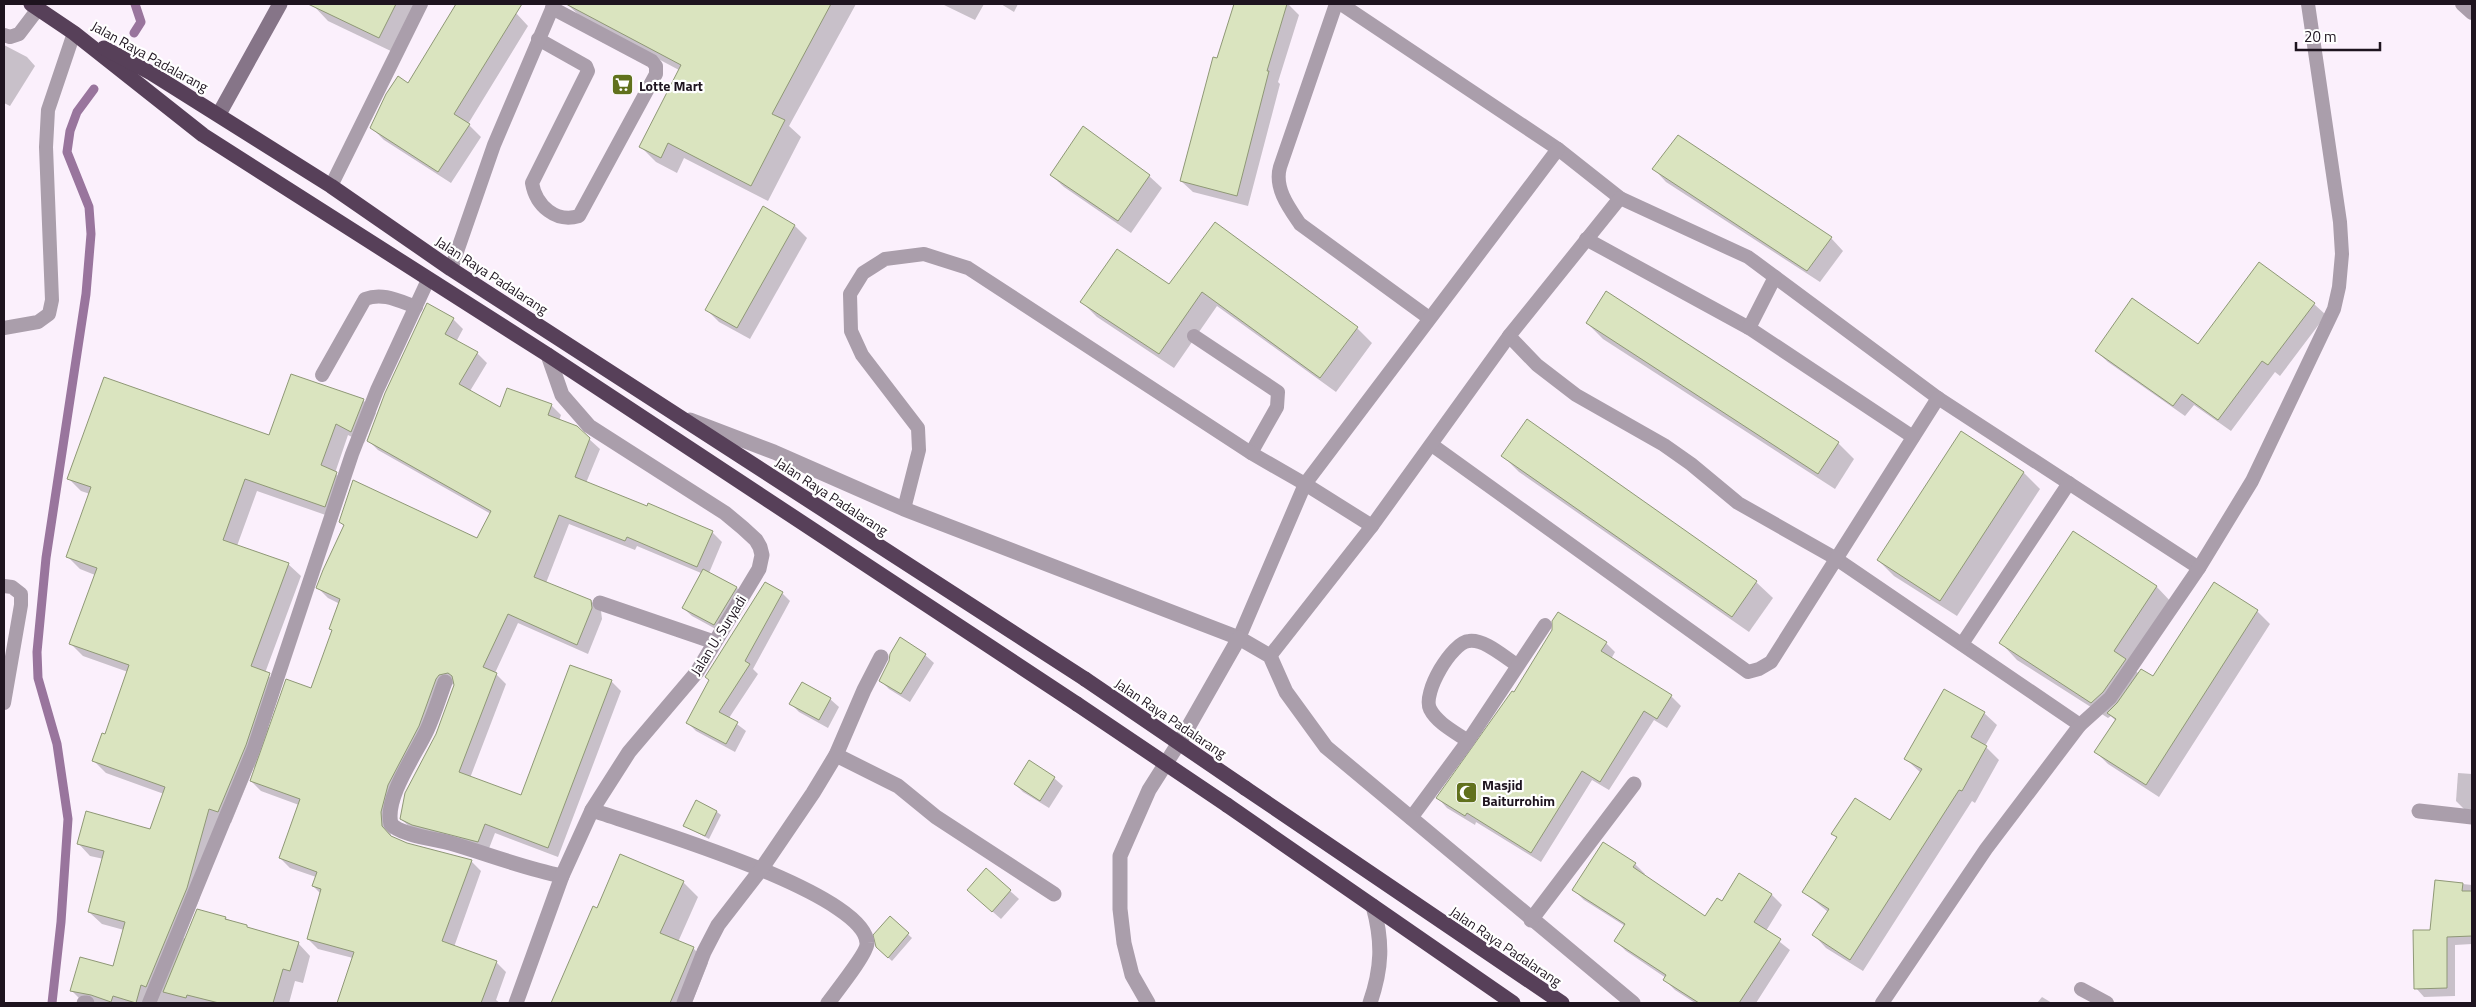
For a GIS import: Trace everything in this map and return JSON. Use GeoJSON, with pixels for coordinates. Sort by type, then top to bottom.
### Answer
{"type":"FeatureCollection","features":[{"type":"Feature","properties":{"kind":"highway","name":"Jalan Raya Padalarang"},"geometry":{"type":"LineString","coordinates":[[34,6],[74,33],[203,135],[548,355],[1077,704],[1227,805],[1513,1003]]}},
{"type":"Feature","properties":{"kind":"highway","name":"Jalan Raya Padalarang"},"geometry":{"type":"LineString","coordinates":[[74,33],[151,73],[332,186],[451,269],[1085,680],[1562,1003]]}},
{"type":"Feature","properties":{"kind":"street"},"geometry":{"type":"LineString","coordinates":[[219,114],[280,4]]}},
{"type":"Feature","properties":{"kind":"street","name":"Jalan U. Suryadi"},"geometry":{"type":"LineString","coordinates":[[516,1003],[562,876],[592,810],[629,752],[697,672],[759,568],[762,555],[756,540],[724,513],[589,426],[562,395],[548,355]]}},
{"type":"Feature","properties":{"kind":"street"},"geometry":{"type":"LineString","coordinates":[[680,416],[774,452],[904,509],[1239,638],[1270,656],[1286,692],[1326,746],[1531,920],[1633,1003]]}},
{"type":"Feature","properties":{"kind":"street"},"geometry":{"type":"LineString","coordinates":[[600,603],[714,642]]}},
{"type":"Feature","properties":{"kind":"street"},"geometry":{"type":"LineString","coordinates":[[1148,1003],[1132,975],[1124,943],[1120,909],[1120,856],[1149,790],[1182,738],[1239,638]]}},
{"type":"Feature","properties":{"kind":"street"},"geometry":{"type":"LineString","coordinates":[[684,1003],[704,952],[718,925],[762,868],[813,793],[836,755],[864,690],[881,657]]}},
{"type":"Feature","properties":{"kind":"street"},"geometry":{"type":"LineString","coordinates":[[445,682],[432,720],[395,791],[390,809],[392,824],[398,830],[450,843],[523,868],[562,876]]}},
{"type":"Feature","properties":{"kind":"street"},"geometry":{"type":"LineString","coordinates":[[836,755],[898,786],[936,817],[1054,894]]}},
{"type":"Feature","properties":{"kind":"street"},"geometry":{"type":"LineString","coordinates":[[1531,920],[1634,784]]}},
{"type":"Feature","properties":{"kind":"street"},"geometry":{"type":"LineString","coordinates":[[592,810],[762,868],[830,904],[858,924],[865,932],[867,942],[865,953],[828,1003]]}},
{"type":"Feature","properties":{"kind":"street"},"geometry":{"type":"LineString","coordinates":[[2419,811],[2472,817]]}},
{"type":"Feature","properties":{"kind":"street"},"geometry":{"type":"LineString","coordinates":[[1370,1003],[1378,981],[1380,960],[1380,932],[1373,906]]}},
{"type":"Feature","properties":{"kind":"lane"},"geometry":{"type":"LineString","coordinates":[[332,186],[421,4]]}},
{"type":"Feature","properties":{"kind":"lane"},"geometry":{"type":"LineString","coordinates":[[1336,4],[1280,167],[1280,185],[1287,205],[1300,224],[1428,318]]}},
{"type":"Feature","properties":{"kind":"lane"},"geometry":{"type":"LineString","coordinates":[[1341,4],[1558,149],[1620,198],[1748,256],[1938,398],[2199,568]]}},
{"type":"Feature","properties":{"kind":"lane"},"geometry":{"type":"LineString","coordinates":[[1882,1003],[1986,849],[2080,725],[2110,698],[2199,568],[2252,480],[2324,332],[2339,287],[2342,254],[2340,222],[2308,4]]}},
{"type":"Feature","properties":{"kind":"lane"},"geometry":{"type":"LineString","coordinates":[[2462,4],[2472,13]]}},
{"type":"Feature","properties":{"kind":"lane"},"geometry":{"type":"LineString","coordinates":[[4,35],[10,37],[20,34],[34,6]]}},
{"type":"Feature","properties":{"kind":"lane"},"geometry":{"type":"LineString","coordinates":[[451,269],[494,145],[538,39],[553,6],[652,61],[656,66],[656,74],[579,216],[571,218],[550,213],[541,206],[532,183],[588,71],[586,66],[538,39]]}},
{"type":"Feature","properties":{"kind":"lane"},"geometry":{"type":"LineString","coordinates":[[4,328],[38,322],[49,314],[52,300],[46,147],[48,110],[74,33]]}},
{"type":"Feature","properties":{"kind":"lane"},"geometry":{"type":"LineString","coordinates":[[1239,638],[1305,484],[1428,318],[1558,149]]}},
{"type":"Feature","properties":{"kind":"lane"},"geometry":{"type":"LineString","coordinates":[[1270,656],[1372,526],[1509,336],[1620,198]]}},
{"type":"Feature","properties":{"kind":"lane"},"geometry":{"type":"LineString","coordinates":[[1586,239],[1749,328],[1913,437]]}},
{"type":"Feature","properties":{"kind":"lane"},"geometry":{"type":"LineString","coordinates":[[904,509],[919,450],[918,428],[862,355],[851,331],[850,294],[863,273],[885,259],[924,254],[968,268],[1251,453],[1372,526]]}},
{"type":"Feature","properties":{"kind":"lane"},"geometry":{"type":"LineString","coordinates":[[1749,328],[1775,277]]}},
{"type":"Feature","properties":{"kind":"lane"},"geometry":{"type":"LineString","coordinates":[[149,1003],[254,748],[355,445],[377,390],[428,280]]}},
{"type":"Feature","properties":{"kind":"lane"},"geometry":{"type":"LineString","coordinates":[[322,375],[365,299],[372,296],[391,298],[416,307]]}},
{"type":"Feature","properties":{"kind":"lane"},"geometry":{"type":"LineString","coordinates":[[1194,336],[1278,392],[1277,407],[1251,453]]}},
{"type":"Feature","properties":{"kind":"lane"},"geometry":{"type":"LineString","coordinates":[[1509,336],[1537,365],[1576,395],[1664,445],[1691,464],[1738,503],[1835,558],[2080,725]]}},
{"type":"Feature","properties":{"kind":"lane"},"geometry":{"type":"LineString","coordinates":[[1432,445],[1748,672],[1760,669],[1771,662],[1835,558],[1938,398]]}},
{"type":"Feature","properties":{"kind":"lane"},"geometry":{"type":"LineString","coordinates":[[1962,644],[2069,483]]}},
{"type":"Feature","properties":{"kind":"lane"},"geometry":{"type":"LineString","coordinates":[[4,586],[12,587],[21,594],[21,605],[4,704]]}},
{"type":"Feature","properties":{"kind":"lane"},"geometry":{"type":"LineString","coordinates":[[1411,818],[1468,741],[1516,665],[1546,625]]}},
{"type":"Feature","properties":{"kind":"lane"},"geometry":{"type":"LineString","coordinates":[[1468,741],[1436,718],[1429,707],[1430,689],[1454,648],[1468,640],[1480,642],[1516,665]]}},
{"type":"Feature","properties":{"kind":"lane"},"geometry":{"type":"LineString","coordinates":[[2081,989],[2107,1003]]}},
{"type":"Feature","properties":{"kind":"building"},"geometry":{"type":"Polygon","coordinates":[[[308,4],[396,4],[379,38],[308,4]]]}},
{"type":"Feature","properties":{"kind":"building"},"geometry":{"type":"Polygon","coordinates":[[[456,4],[522,4],[454,114],[470,124],[438,172],[370,128],[386,94],[398,76],[408,83],[456,4]]]}},
{"type":"Feature","properties":{"kind":"building"},"geometry":{"type":"Polygon","coordinates":[[[566,4],[831,4],[772,114],[785,120],[751,186],[668,143],[661,158],[639,147],[681,65],[566,4]]]}},
{"type":"Feature","properties":{"kind":"building"},"geometry":{"type":"Polygon","coordinates":[[[1234,4],[1287,4],[1267,71],[1269,71],[1237,196],[1180,181],[1213,57],[1217,58],[1234,4]]]}},
{"type":"Feature","properties":{"kind":"building"},"geometry":{"type":"Polygon","coordinates":[[[1083,126],[1150,175],[1118,221],[1050,175],[1083,126]]]}},
{"type":"Feature","properties":{"kind":"building"},"geometry":{"type":"Polygon","coordinates":[[[1678,135],[1832,237],[1807,271],[1652,169],[1678,135]]]}},
{"type":"Feature","properties":{"kind":"building"},"geometry":{"type":"Polygon","coordinates":[[[763,206],[795,225],[737,328],[705,310],[763,206]]]}},
{"type":"Feature","properties":{"kind":"building"},"geometry":{"type":"Polygon","coordinates":[[[1215,222],[1358,327],[1320,378],[1202,292],[1159,354],[1080,302],[1117,249],[1169,284],[1215,222]]]}},
{"type":"Feature","properties":{"kind":"building"},"geometry":{"type":"Polygon","coordinates":[[[2259,262],[2315,303],[2268,365],[2262,361],[2218,420],[2182,394],[2173,406],[2095,351],[2132,298],[2198,344],[2259,262]]]}},
{"type":"Feature","properties":{"kind":"building"},"geometry":{"type":"Polygon","coordinates":[[[1606,291],[1839,442],[1818,474],[1586,323],[1606,291]]]}},
{"type":"Feature","properties":{"kind":"building"},"geometry":{"type":"Polygon","coordinates":[[[427,303],[454,318],[445,334],[478,352],[459,384],[500,407],[507,388],[552,404],[548,415],[577,426],[590,438],[575,477],[647,506],[648,503],[713,531],[697,567],[627,537],[625,541],[559,515],[534,577],[591,600],[592,608],[577,645],[508,614],[483,667],[497,673],[459,772],[521,795],[570,665],[612,680],[548,848],[485,824],[478,842],[412,825],[400,819],[405,793],[436,734],[454,685],[452,676],[448,673],[439,675],[436,679],[419,726],[388,785],[381,812],[382,826],[391,836],[407,843],[472,860],[442,941],[497,961],[481,1003],[337,1003],[354,952],[307,939],[321,889],[312,886],[317,872],[279,858],[300,799],[250,781],[286,679],[311,688],[332,630],[329,629],[340,599],[316,588],[344,525],[339,522],[353,480],[477,538],[491,511],[367,441],[385,393],[427,303]]]}},
{"type":"Feature","properties":{"kind":"building"},"geometry":{"type":"Polygon","coordinates":[[[291,374],[364,399],[351,432],[336,424],[321,465],[337,472],[325,507],[245,479],[223,540],[289,563],[251,666],[270,673],[246,745],[218,812],[209,809],[187,888],[146,987],[141,985],[136,1003],[113,996],[111,1002],[91,995],[70,991],[80,957],[113,966],[125,922],[88,912],[104,851],[77,844],[86,811],[150,829],[165,787],[92,761],[102,733],[105,734],[129,665],[69,644],[97,568],[66,557],[91,487],[67,479],[104,377],[269,435],[291,374]]]}},
{"type":"Feature","properties":{"kind":"building"},"geometry":{"type":"Polygon","coordinates":[[[1527,419],[1757,581],[1732,617],[1501,456],[1527,419]]]}},
{"type":"Feature","properties":{"kind":"building"},"geometry":{"type":"Polygon","coordinates":[[[1961,431],[2024,472],[1940,601],[1877,560],[1961,431]]]}},
{"type":"Feature","properties":{"kind":"building"},"geometry":{"type":"Polygon","coordinates":[[[2073,531],[2157,586],[2114,651],[2126,659],[2103,692],[2091,703],[1999,643],[2073,531]]]}},
{"type":"Feature","properties":{"kind":"building"},"geometry":{"type":"Polygon","coordinates":[[[703,569],[737,587],[714,625],[682,608],[703,569]]]}},
{"type":"Feature","properties":{"kind":"building"},"geometry":{"type":"Polygon","coordinates":[[[765,582],[783,592],[745,661],[750,664],[719,712],[738,722],[726,744],[686,723],[709,680],[705,677],[765,582]]]}},
{"type":"Feature","properties":{"kind":"building"},"geometry":{"type":"Polygon","coordinates":[[[2214,582],[2258,610],[2146,785],[2094,752],[2116,719],[2107,713],[2117,703],[2141,669],[2153,676],[2214,582]]]}},
{"type":"Feature","properties":{"kind":"building"},"geometry":{"type":"Polygon","coordinates":[[[1558,612],[1607,642],[1601,651],[1672,695],[1657,719],[1644,711],[1600,782],[1582,771],[1531,853],[1467,813],[1465,816],[1436,798],[1512,691],[1514,692],[1552,630],[1552,621],[1558,612]]]}},
{"type":"Feature","properties":{"kind":"building"},"geometry":{"type":"Polygon","coordinates":[[[900,637],[926,654],[901,694],[879,681],[889,661],[890,654],[900,637]]]}},
{"type":"Feature","properties":{"kind":"building"},"geometry":{"type":"Polygon","coordinates":[[[802,682],[831,698],[819,720],[789,704],[802,682]]]}},
{"type":"Feature","properties":{"kind":"building"},"geometry":{"type":"Polygon","coordinates":[[[1944,689],[1985,712],[1971,737],[1987,746],[1962,791],[1959,790],[1850,960],[1812,935],[1829,909],[1802,892],[1837,837],[1831,834],[1855,798],[1890,820],[1922,769],[1904,759],[1944,689]]]}},
{"type":"Feature","properties":{"kind":"building"},"geometry":{"type":"Polygon","coordinates":[[[1029,760],[1055,777],[1040,801],[1014,784],[1029,760]]]}},
{"type":"Feature","properties":{"kind":"building"},"geometry":{"type":"Polygon","coordinates":[[[696,800],[717,811],[705,836],[683,826],[696,800]]]}},
{"type":"Feature","properties":{"kind":"building"},"geometry":{"type":"Polygon","coordinates":[[[1603,842],[1636,863],[1633,867],[1705,916],[1717,898],[1722,901],[1739,873],[1772,894],[1754,922],[1781,939],[1739,1003],[1699,1003],[1663,980],[1666,975],[1614,941],[1625,924],[1572,890],[1603,842]]]}},
{"type":"Feature","properties":{"kind":"building"},"geometry":{"type":"Polygon","coordinates":[[[620,854],[684,881],[660,933],[694,947],[670,1003],[551,1003],[593,906],[597,908],[620,854]]]}},
{"type":"Feature","properties":{"kind":"building"},"geometry":{"type":"Polygon","coordinates":[[[986,868],[1011,890],[992,912],[967,890],[986,868]]]}},
{"type":"Feature","properties":{"kind":"building"},"geometry":{"type":"Polygon","coordinates":[[[2435,880],[2463,883],[2462,891],[2472,891],[2472,936],[2447,937],[2447,988],[2414,989],[2413,930],[2430,930],[2435,880]]]}},
{"type":"Feature","properties":{"kind":"building"},"geometry":{"type":"Polygon","coordinates":[[[197,909],[226,917],[225,919],[247,925],[247,927],[299,942],[290,971],[283,969],[273,1003],[219,1003],[187,995],[186,998],[163,992],[197,909]]]}},
{"type":"Feature","properties":{"kind":"building"},"geometry":{"type":"Polygon","coordinates":[[[890,916],[909,933],[888,958],[876,947],[873,935],[890,916]]]}},
{"type":"Feature","properties":{"kind":"waterway"},"geometry":{"type":"LineString","coordinates":[[134,33],[141,22],[135,4]]}},
{"type":"Feature","properties":{"kind":"waterway"},"geometry":{"type":"LineString","coordinates":[[52,1003],[61,922],[68,819],[57,744],[38,678],[37,652],[46,558],[86,294],[91,234],[89,207],[67,152],[70,131],[77,112],[94,89]]}},
{"type":"Feature","properties":{"kind":"place","name":"Lotte Mart"},"geometry":{"type":"Point","coordinates":[623,85]}},
{"type":"Feature","properties":{"kind":"place","name":"Masjid Baiturrohim"},"geometry":{"type":"Point","coordinates":[1466,792]}}]}
